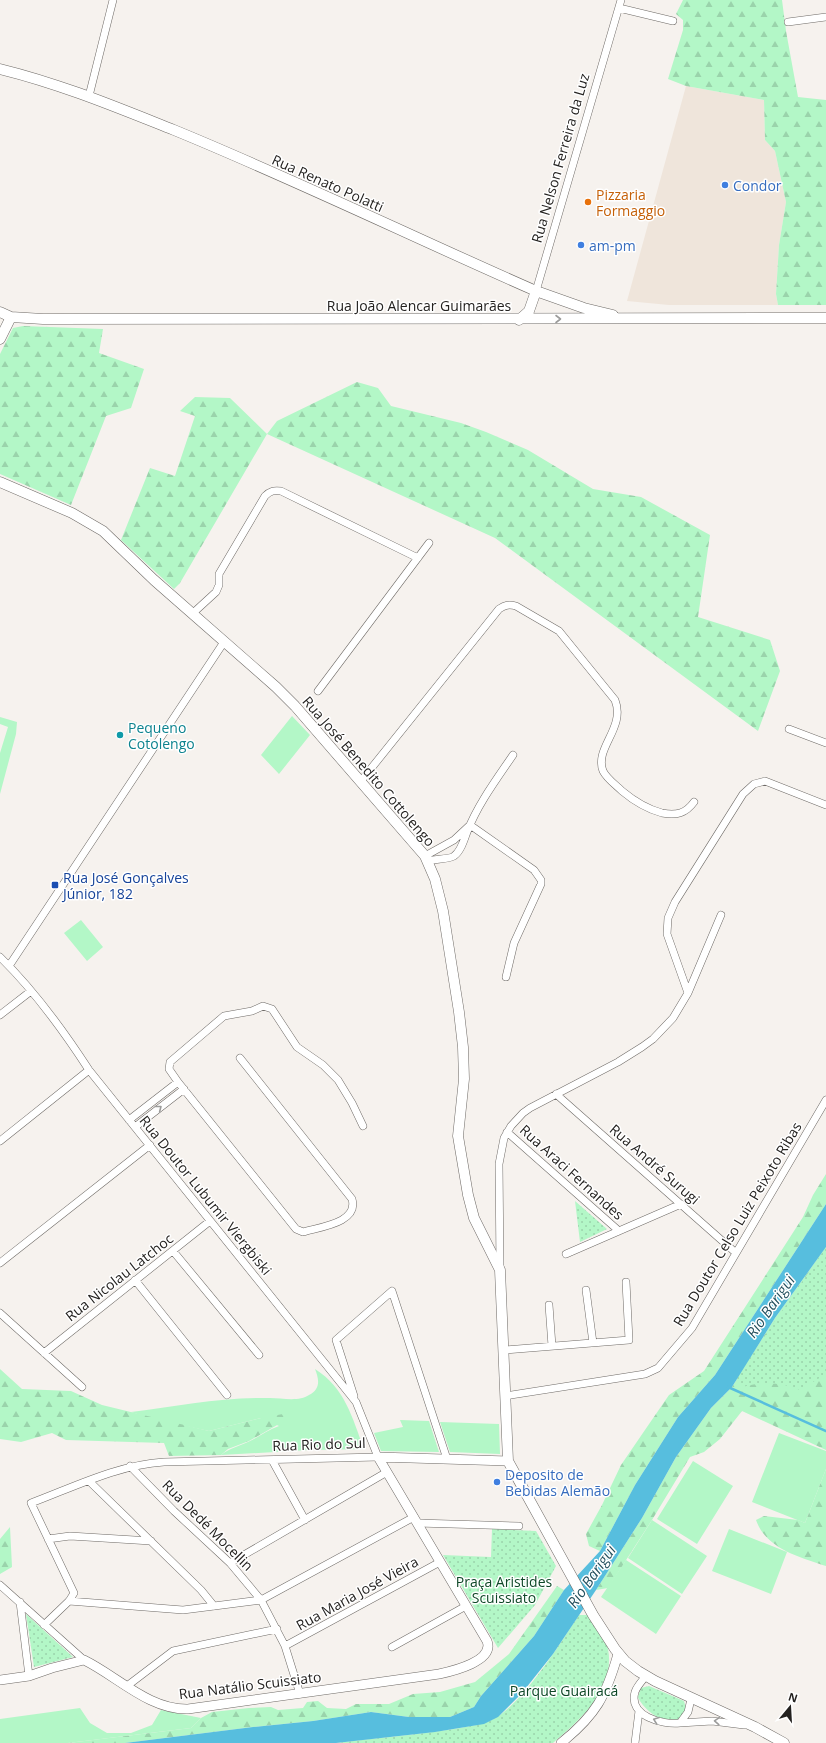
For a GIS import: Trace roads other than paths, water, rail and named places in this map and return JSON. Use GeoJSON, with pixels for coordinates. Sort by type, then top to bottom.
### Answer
{"type":"FeatureCollection","features":[{"type":"Feature","properties":{"kind":"main road","name":"Rua Renato Polatti"},"geometry":{"type":"LineString","coordinates":[[0,69],[89,96],[220,149],[536,292],[590,310],[645,319]]}},
{"type":"Feature","properties":{"kind":"main road","name":"Rua Nelson Ferreira da Luz"},"geometry":{"type":"LineString","coordinates":[[519,320],[529,311],[536,292]]}},
{"type":"Feature","properties":{"kind":"main road"},"geometry":{"type":"LineString","coordinates":[[0,312],[11,317],[0,339]]}},
{"type":"Feature","properties":{"kind":"main road","name":"Rua João Alencar Guimarães"},"geometry":{"type":"LineString","coordinates":[[11,317],[43,319],[519,320],[826,318]]}},
{"type":"Feature","properties":{"kind":"main road","name":"Rua José Benedito Cottolengo"},"geometry":{"type":"LineString","coordinates":[[0,482],[72,513],[95,526],[110,537],[192,614],[276,687],[295,706],[426,858],[435,879],[443,911],[459,1012],[463,1047],[464,1078],[458,1136],[468,1195],[474,1218],[500,1270],[508,1461],[593,1615],[618,1654],[630,1666],[646,1676],[691,1699],[755,1727],[784,1743]]}},
{"type":"Feature","properties":{"kind":"street"},"geometry":{"type":"LineString","coordinates":[[89,96],[113,0]]}},
{"type":"Feature","properties":{"kind":"street","name":"Rua Nelson Ferreira da Luz"},"geometry":{"type":"LineString","coordinates":[[536,292],[621,0]]}},
{"type":"Feature","properties":{"kind":"street"},"geometry":{"type":"LineString","coordinates":[[619,8],[673,20]]}},
{"type":"Feature","properties":{"kind":"street"},"geometry":{"type":"LineString","coordinates":[[788,22],[826,17]]}},
{"type":"Feature","properties":{"kind":"street"},"geometry":{"type":"LineString","coordinates":[[192,614],[216,592],[219,585],[219,574],[265,496],[274,490],[281,491],[418,558]]}},
{"type":"Feature","properties":{"kind":"street"},"geometry":{"type":"LineString","coordinates":[[318,691],[429,543]]}},
{"type":"Feature","properties":{"kind":"street"},"geometry":{"type":"LineString","coordinates":[[361,781],[499,609],[510,605],[516,606],[559,631],[615,700],[618,708],[617,721],[602,758],[604,772],[608,778],[627,794],[653,811],[678,814],[686,812],[694,802]]}},
{"type":"Feature","properties":{"kind":"street"},"geometry":{"type":"LineString","coordinates":[[9,966],[224,642]]}},
{"type":"Feature","properties":{"kind":"street"},"geometry":{"type":"LineString","coordinates":[[788,729],[826,744]]}},
{"type":"Feature","properties":{"kind":"street"},"geometry":{"type":"LineString","coordinates":[[426,858],[449,859],[455,856],[479,806],[513,755]]}},
{"type":"Feature","properties":{"kind":"street"},"geometry":{"type":"LineString","coordinates":[[688,993],[667,934],[668,918],[682,891],[694,879],[701,861],[743,794],[754,784],[765,781],[826,805]]}},
{"type":"Feature","properties":{"kind":"street"},"geometry":{"type":"LineString","coordinates":[[426,858],[454,840],[470,825]]}},
{"type":"Feature","properties":{"kind":"street"},"geometry":{"type":"LineString","coordinates":[[470,825],[534,870],[541,880],[541,884],[514,943],[506,977]]}},
{"type":"Feature","properties":{"kind":"street"},"geometry":{"type":"LineString","coordinates":[[500,1270],[500,1164],[502,1146],[507,1132],[523,1113],[556,1094],[612,1066],[653,1039],[673,1018],[688,993],[721,915]]}},
{"type":"Feature","properties":{"kind":"street","name":"Rua Doutor Lubumir Viergbiski"},"geometry":{"type":"LineString","coordinates":[[0,957],[31,991],[65,1035],[89,1070],[356,1402],[378,1457]]}},
{"type":"Feature","properties":{"kind":"street"},"geometry":{"type":"LineString","coordinates":[[0,1015],[31,991]]}},
{"type":"Feature","properties":{"kind":"street"},"geometry":{"type":"LineString","coordinates":[[240,1058],[350,1195],[354,1203],[353,1209],[346,1218],[303,1232],[296,1229],[178,1082],[169,1069],[170,1062],[224,1016],[252,1011],[263,1006],[268,1006],[272,1009],[298,1047],[327,1068],[338,1080],[352,1103],[363,1126]]}},
{"type":"Feature","properties":{"kind":"street"},"geometry":{"type":"LineString","coordinates":[[0,1141],[89,1070]]}},
{"type":"Feature","properties":{"kind":"street"},"geometry":{"type":"LineString","coordinates":[[129,1120],[178,1082]]}},
{"type":"Feature","properties":{"kind":"street"},"geometry":{"type":"LineString","coordinates":[[135,1127],[184,1089]]}},
{"type":"Feature","properties":{"kind":"street","name":"Rua André Surugi"},"geometry":{"type":"LineString","coordinates":[[556,1094],[736,1253]]}},
{"type":"Feature","properties":{"kind":"street","name":"Rua Doutor Celso Luiz Peixoto Ribas"},"geometry":{"type":"LineString","coordinates":[[506,1396],[645,1374],[655,1370],[692,1328],[826,1100]]}},
{"type":"Feature","properties":{"kind":"street","name":"Rua Araci Fernandes"},"geometry":{"type":"LineString","coordinates":[[507,1132],[619,1231]]}},
{"type":"Feature","properties":{"kind":"street"},"geometry":{"type":"LineString","coordinates":[[0,1263],[150,1145]]}},
{"type":"Feature","properties":{"kind":"street"},"geometry":{"type":"LineString","coordinates":[[566,1254],[680,1204]]}},
{"type":"Feature","properties":{"kind":"street","name":"Rua Nicolau Latchoc"},"geometry":{"type":"LineString","coordinates":[[44,1353],[210,1221]]}},
{"type":"Feature","properties":{"kind":"street"},"geometry":{"type":"LineString","coordinates":[[173,1250],[260,1355]]}},
{"type":"Feature","properties":{"kind":"street"},"geometry":{"type":"LineString","coordinates":[[135,1280],[227,1395]]}},
{"type":"Feature","properties":{"kind":"street"},"geometry":{"type":"LineString","coordinates":[[504,1350],[629,1340],[626,1282]]}},
{"type":"Feature","properties":{"kind":"street"},"geometry":{"type":"LineString","coordinates":[[586,1290],[593,1343]]}},
{"type":"Feature","properties":{"kind":"street"},"geometry":{"type":"LineString","coordinates":[[356,1402],[336,1340],[392,1291],[447,1459]]}},
{"type":"Feature","properties":{"kind":"street"},"geometry":{"type":"LineString","coordinates":[[549,1305],[552,1346]]}},
{"type":"Feature","properties":{"kind":"street"},"geometry":{"type":"LineString","coordinates":[[0,1313],[82,1387]]}},
{"type":"Feature","properties":{"kind":"street"},"geometry":{"type":"LineString","coordinates":[[378,1457],[466,1606],[392,1647]]}},
{"type":"Feature","properties":{"kind":"street","name":"Rua Rio do Sul"},"geometry":{"type":"LineString","coordinates":[[48,1539],[31,1503],[130,1466],[164,1462],[378,1457],[508,1461]]}},
{"type":"Feature","properties":{"kind":"street"},"geometry":{"type":"LineString","coordinates":[[272,1460],[305,1520]]}},
{"type":"Feature","properties":{"kind":"street","name":"Rua Dedé Mocellin"},"geometry":{"type":"LineString","coordinates":[[130,1466],[174,1511],[230,1563],[261,1600],[286,1646],[300,1694]]}},
{"type":"Feature","properties":{"kind":"street"},"geometry":{"type":"LineString","coordinates":[[230,1563],[387,1472]]}},
{"type":"Feature","properties":{"kind":"street"},"geometry":{"type":"LineString","coordinates":[[89,1481],[201,1590],[214,1606]]}},
{"type":"Feature","properties":{"kind":"street"},"geometry":{"type":"LineString","coordinates":[[68,1601],[183,1610],[261,1600],[416,1520],[520,1526]]}},
{"type":"Feature","properties":{"kind":"street"},"geometry":{"type":"LineString","coordinates":[[44,1625],[73,1596],[73,1590],[48,1539],[70,1536],[151,1541]]}},
{"type":"Feature","properties":{"kind":"street","name":"Rua Maria José Vieira"},"geometry":{"type":"LineString","coordinates":[[286,1646],[440,1562]]}},
{"type":"Feature","properties":{"kind":"street","name":"Rua Natálio Scuissiato"},"geometry":{"type":"LineString","coordinates":[[0,1585],[84,1660],[158,1704],[180,1710],[196,1709],[450,1672],[470,1664],[486,1653],[488,1648],[487,1641],[466,1606]]}},
{"type":"Feature","properties":{"kind":"street"},"geometry":{"type":"LineString","coordinates":[[20,1602],[29,1676]]}},
{"type":"Feature","properties":{"kind":"street"},"geometry":{"type":"LineString","coordinates":[[127,1686],[173,1651],[276,1630]]}},
{"type":"Feature","properties":{"kind":"street"},"geometry":{"type":"LineString","coordinates":[[561,1743],[590,1717],[601,1701],[611,1680],[618,1654]]}},
{"type":"Feature","properties":{"kind":"street"},"geometry":{"type":"LineString","coordinates":[[0,1680],[29,1676],[52,1668],[84,1660]]}},
{"type":"Feature","properties":{"kind":"street"},"geometry":{"type":"LineString","coordinates":[[635,1743],[638,1711],[634,1700],[634,1694],[646,1676]]}},
{"type":"Feature","properties":{"kind":"street"},"geometry":{"type":"LineString","coordinates":[[680,1723],[688,1712],[691,1699]]}},
{"type":"Feature","properties":{"kind":"street"},"geometry":{"type":"LineString","coordinates":[[638,1711],[667,1724],[712,1721],[755,1727]]}},
{"type":"Feature","properties":{"kind":"water","name":"Rio Barigui"},"geometry":{"type":"Polygon","coordinates":[[[826,1204],[826,1247],[775,1318],[732,1387],[711,1408],[676,1457],[642,1518],[553,1654],[522,1693],[498,1717],[484,1724],[435,1732],[336,1743],[125,1743],[313,1721],[371,1712],[409,1717],[450,1717],[474,1707],[481,1696],[534,1636],[564,1590],[600,1551],[635,1485],[678,1417],[715,1375],[826,1204]]]}},
{"type":"Feature","properties":{"kind":"waterway"},"geometry":{"type":"LineString","coordinates":[[728,1387],[826,1431]]}},
{"type":"Feature","properties":{"kind":"place","name":"Condor"},"geometry":{"type":"Point","coordinates":[725,185]}},
{"type":"Feature","properties":{"kind":"place","name":"Pizzaria Formaggio"},"geometry":{"type":"Point","coordinates":[588,202]}},
{"type":"Feature","properties":{"kind":"place","name":"am-pm"},"geometry":{"type":"Point","coordinates":[581,245]}},
{"type":"Feature","properties":{"kind":"place","name":"Pequeno Cotolengo"},"geometry":{"type":"Point","coordinates":[120,735]}},
{"type":"Feature","properties":{"kind":"place","name":"Rua José Gonçalves Júnior, 182"},"geometry":{"type":"Point","coordinates":[55,885]}},
{"type":"Feature","properties":{"kind":"place","name":"Deposito de Bebidas Alemão"},"geometry":{"type":"Point","coordinates":[497,1482]}},
{"type":"Feature","properties":{"kind":"park label","name":"Praça Aristides Scuissiato"},"geometry":{"type":"Point","coordinates":[504,1590]}},
{"type":"Feature","properties":{"kind":"park label","name":"Parque Guairacá"},"geometry":{"type":"Point","coordinates":[564,1690]}}]}
